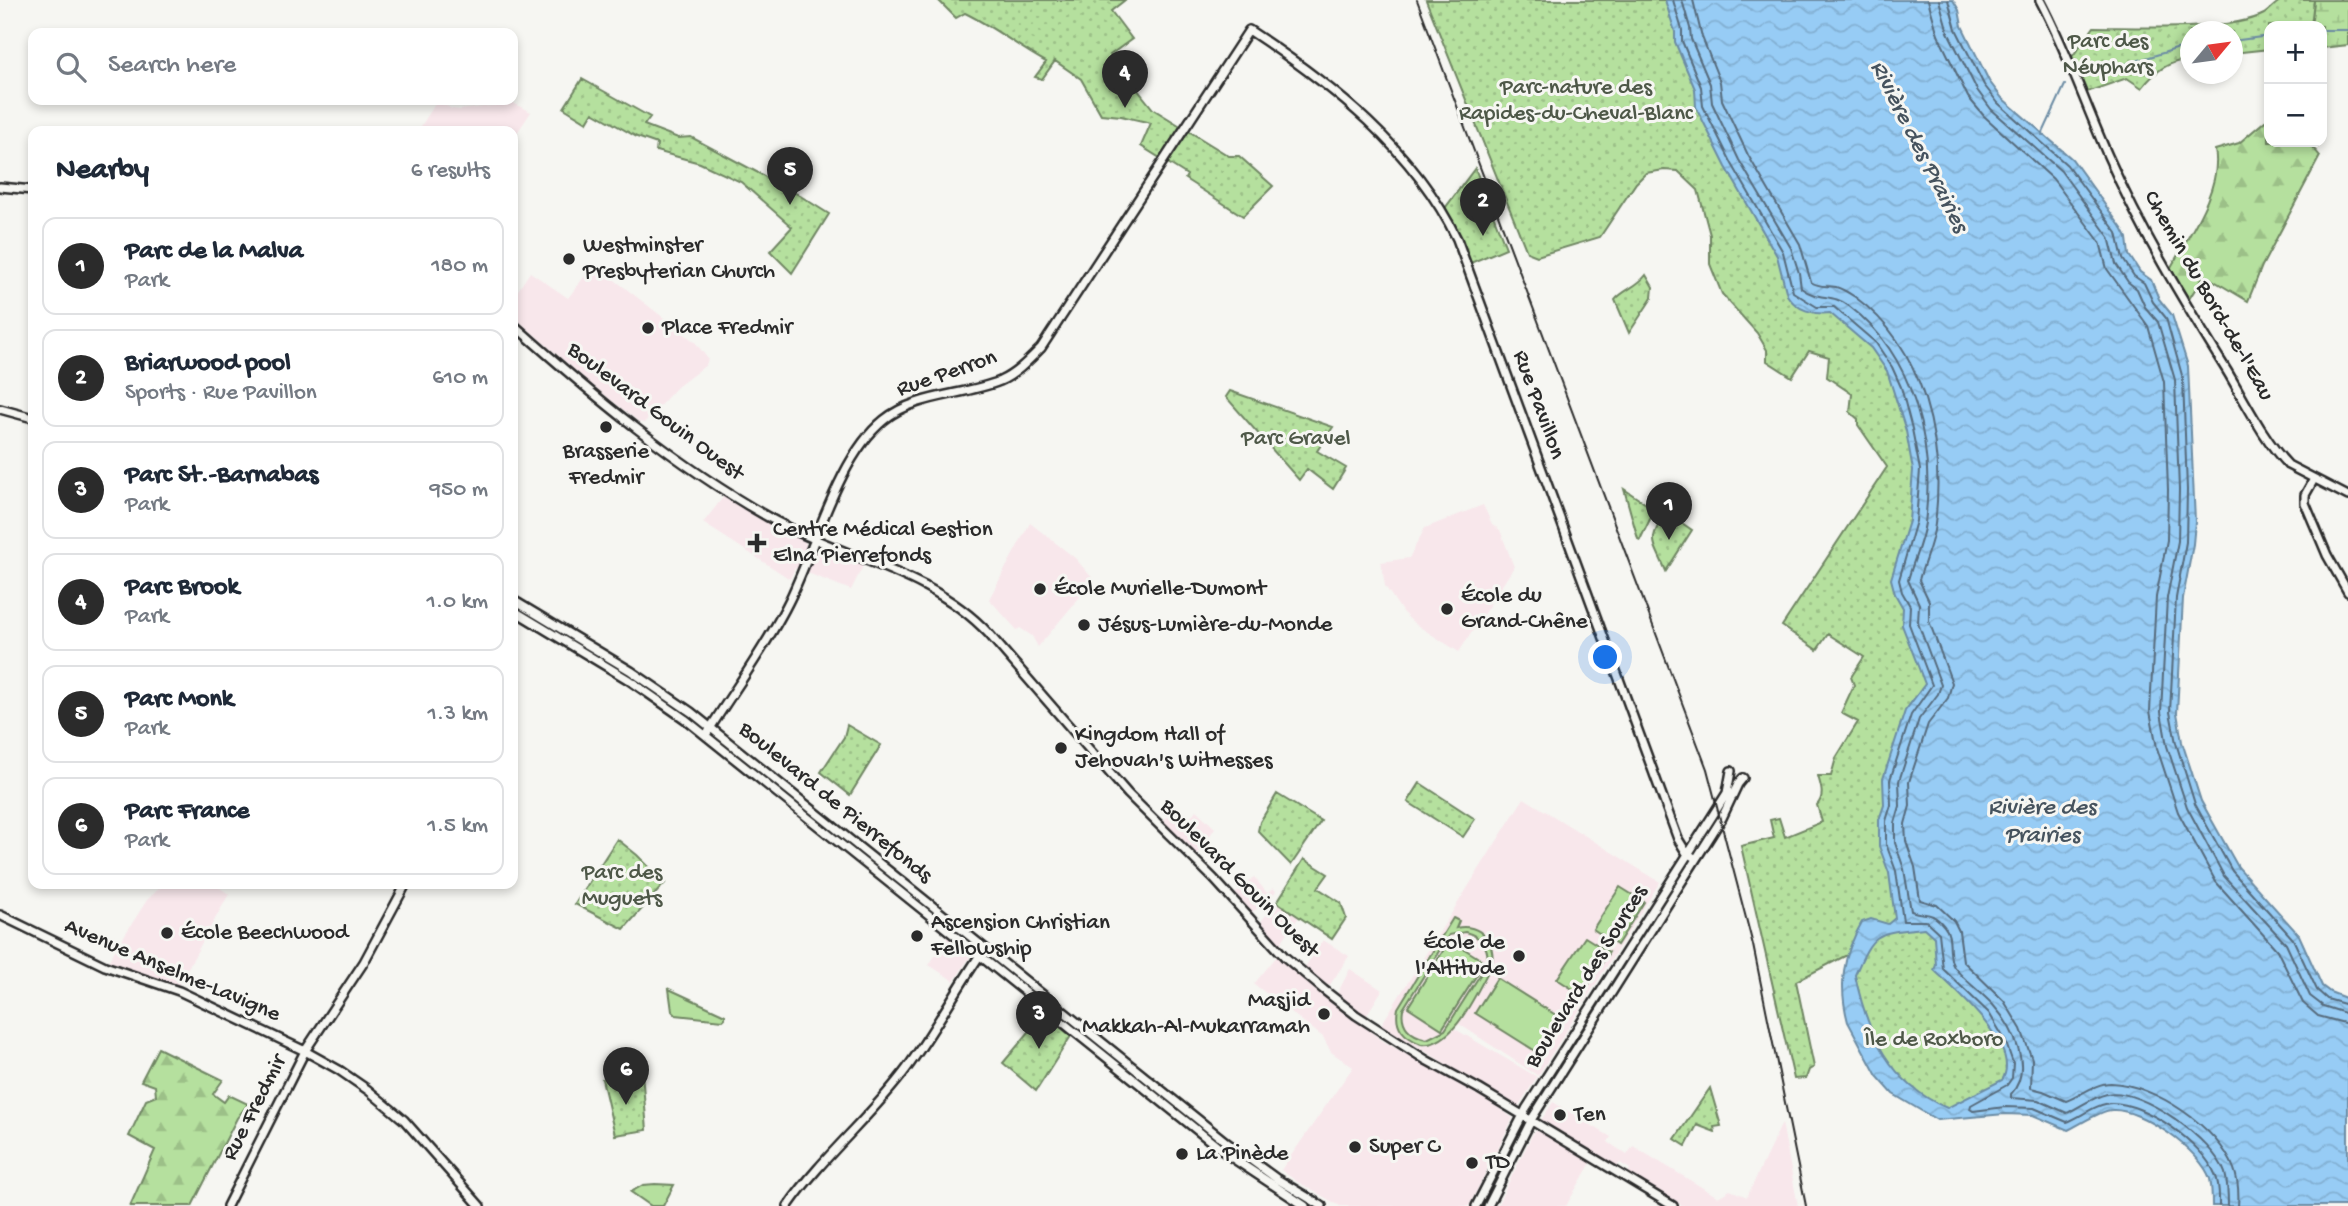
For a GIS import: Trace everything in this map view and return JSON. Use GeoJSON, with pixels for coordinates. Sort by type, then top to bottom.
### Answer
{"type":"FeatureCollection","features":[{"type":"Feature","properties":{"kind":"street","name":"Chemin du Bord-de-l'Eau"},"geometry":{"type":"LineString","coordinates":[[2040,0],[2070,60],[2109,157],[2180,294],[2281,458],[2288,465],[2348,498]]}},
{"type":"Feature","properties":{"kind":"street","name":"Rue Perron"},"geometry":{"type":"LineString","coordinates":[[706,735],[786,608],[847,470],[871,433],[895,412],[910,405],[1002,380],[1041,348],[1249,30]]}},
{"type":"Feature","properties":{"kind":"street","name":"Rue Pavillon"},"geometry":{"type":"LineString","coordinates":[[1249,30],[1305,68],[1369,122],[1427,188],[1443,211],[1461,252],[1678,839],[1696,859]]}},
{"type":"Feature","properties":{"kind":"street"},"geometry":{"type":"LineString","coordinates":[[0,187],[28,190]]}},
{"type":"Feature","properties":{"kind":"street","name":"Boulevard Gouin Ouest"},"geometry":{"type":"LineString","coordinates":[[518,328],[664,449],[766,516],[902,575],[968,614],[1041,692],[1132,799],[1208,874],[1289,961],[1356,1015],[1426,1060],[1632,1182],[1663,1204],[1673,1206]]}},
{"type":"Feature","properties":{"kind":"street"},"geometry":{"type":"LineString","coordinates":[[0,409],[28,417]]}},
{"type":"Feature","properties":{"kind":"street"},"geometry":{"type":"LineString","coordinates":[[2314,479],[2305,495],[2305,503],[2327,555],[2348,592]]}},
{"type":"Feature","properties":{"kind":"street","name":"Boulevard de Pierrefonds"},"geometry":{"type":"LineString","coordinates":[[518,603],[631,671],[711,727],[1228,1154],[1305,1206]]}},
{"type":"Feature","properties":{"kind":"street","name":"Boulevard de Pierrefonds"},"geometry":{"type":"LineString","coordinates":[[518,613],[649,693],[706,735],[1226,1142],[1270,1175],[1322,1206]]}},
{"type":"Feature","properties":{"kind":"street","name":"Boulevard des Sources"},"geometry":{"type":"LineString","coordinates":[[1476,1206],[1522,1116],[1727,793],[1731,771]]}},
{"type":"Feature","properties":{"kind":"street","name":"Boulevard des Sources"},"geometry":{"type":"LineString","coordinates":[[1488,1206],[1531,1121],[1727,811],[1738,783],[1743,778]]}},
{"type":"Feature","properties":{"kind":"street","name":"Rue Fredmir"},"geometry":{"type":"LineString","coordinates":[[227,1206],[305,1051],[364,962],[403,889]]}},
{"type":"Feature","properties":{"kind":"street","name":"Avenue Anselme-Lavigne"},"geometry":{"type":"LineString","coordinates":[[0,915],[105,967],[179,991],[305,1051],[357,1082],[404,1119],[480,1206]]}},
{"type":"Feature","properties":{"kind":"street"},"geometry":{"type":"LineString","coordinates":[[788,1206],[810,1177],[904,1072],[982,952]]}},
{"type":"Feature","properties":{"kind":"shaded area"},"geometry":{"type":"Polygon","coordinates":[[[434,105],[460,110],[517,105],[531,112],[518,132],[518,126],[421,126],[434,105]]]}},
{"type":"Feature","properties":{"kind":"shaded area"},"geometry":{"type":"Polygon","coordinates":[[[594,264],[695,342],[708,359],[706,365],[677,387],[644,423],[639,422],[518,320],[518,290],[530,272],[568,298],[594,264]]]}},
{"type":"Feature","properties":{"kind":"shaded area"},"geometry":{"type":"Polygon","coordinates":[[[724,496],[758,517],[805,540],[806,546],[817,551],[822,547],[864,564],[851,590],[795,568],[790,579],[703,523],[724,496]]]}},
{"type":"Feature","properties":{"kind":"shaded area"},"geometry":{"type":"Polygon","coordinates":[[[1483,505],[1492,524],[1500,530],[1514,567],[1459,652],[1415,624],[1403,613],[1385,586],[1381,562],[1409,558],[1425,528],[1483,505]]]}},
{"type":"Feature","properties":{"kind":"shaded area","name":"École Murielle-Dumont"},"geometry":{"type":"Polygon","coordinates":[[[1030,523],[1075,558],[1094,580],[1038,647],[1032,636],[1020,628],[1017,630],[989,599],[1030,523]]]}},
{"type":"Feature","properties":{"kind":"shaded area","name":"École de l'Altitude"},"geometry":{"type":"Polygon","coordinates":[[[1524,798],[1660,882],[1538,1076],[1459,1024],[1455,1029],[1537,1077],[1518,1107],[1381,1025],[1524,798]]]}},
{"type":"Feature","properties":{"kind":"shaded area"},"geometry":{"type":"Polygon","coordinates":[[[1172,809],[1189,819],[1196,810],[1215,828],[1196,856],[1166,825],[1164,820],[1172,809]]]}},
{"type":"Feature","properties":{"kind":"shaded area"},"geometry":{"type":"Polygon","coordinates":[[[1254,877],[1267,893],[1273,888],[1276,891],[1265,904],[1252,912],[1235,894],[1254,877]]]}},
{"type":"Feature","properties":{"kind":"shaded area","name":"École Beechwood"},"geometry":{"type":"Polygon","coordinates":[[[159,889],[222,889],[229,894],[179,984],[179,991],[105,966],[147,900],[159,889]]]}},
{"type":"Feature","properties":{"kind":"shaded area"},"geometry":{"type":"Polygon","coordinates":[[[1277,902],[1299,917],[1280,944],[1261,924],[1277,902]]]}},
{"type":"Feature","properties":{"kind":"shaded area"},"geometry":{"type":"Polygon","coordinates":[[[947,937],[969,953],[970,957],[954,981],[929,965],[947,937]]]}},
{"type":"Feature","properties":{"kind":"shaded area"},"geometry":{"type":"Polygon","coordinates":[[[1323,940],[1349,956],[1330,985],[1305,967],[1323,940]]]}},
{"type":"Feature","properties":{"kind":"shaded area"},"geometry":{"type":"Polygon","coordinates":[[[1277,956],[1313,988],[1383,1041],[1513,1118],[1469,1206],[1340,1206],[1281,1170],[1353,1067],[1331,1052],[1323,1037],[1254,984],[1277,956]]]}},
{"type":"Feature","properties":{"kind":"shaded area"},"geometry":{"type":"Polygon","coordinates":[[[1350,969],[1382,990],[1366,1016],[1337,994],[1350,969]]]}},
{"type":"Feature","properties":{"kind":"shaded area"},"geometry":{"type":"Polygon","coordinates":[[[1553,1102],[1611,1137],[1608,1142],[1627,1155],[1633,1146],[1718,1197],[1730,1190],[1747,1197],[1782,1123],[1798,1206],[1683,1206],[1628,1173],[1630,1169],[1620,1163],[1616,1167],[1596,1154],[1566,1206],[1497,1206],[1534,1131],[1539,1132],[1545,1123],[1541,1120],[1553,1102]]]}},
{"type":"Feature","properties":{"kind":"green space"},"geometry":{"type":"Polygon","coordinates":[[[938,0],[1125,0],[1111,11],[1132,39],[1110,55],[1153,109],[1229,156],[1239,156],[1273,186],[1243,216],[1185,179],[1187,175],[1141,146],[1151,123],[1101,114],[1081,79],[1055,61],[1042,79],[1035,77],[1046,62],[965,13],[956,18],[938,0]]]}},
{"type":"Feature","properties":{"kind":"green space","name":"Parc-nature des Rapides-du-Cheval-Blanc"},"geometry":{"type":"Polygon","coordinates":[[[1426,0],[1737,0],[1934,400],[2038,1073],[1947,1115],[1894,1083],[1852,1000],[1855,955],[1845,956],[1796,981],[1814,1067],[1809,1070],[1806,1078],[1794,1079],[1741,846],[1774,838],[1770,820],[1779,818],[1785,837],[1822,822],[1817,805],[1822,795],[1818,776],[1831,776],[1836,758],[1858,722],[1841,713],[1854,685],[1851,677],[1864,657],[1828,634],[1817,650],[1782,626],[1887,467],[1858,425],[1858,419],[1850,412],[1852,394],[1827,377],[1829,357],[1809,351],[1792,377],[1767,361],[1767,350],[1757,333],[1722,294],[1710,264],[1710,235],[1698,190],[1678,171],[1646,173],[1636,183],[1600,237],[1537,256],[1527,252],[1426,0]]]}},
{"type":"Feature","properties":{"kind":"green space","name":"Parc des Néuphars"},"geometry":{"type":"Polygon","coordinates":[[[2281,0],[2314,0],[2312,21],[2264,21],[2264,50],[2243,52],[2243,21],[2264,14],[2281,0]]]}},
{"type":"Feature","properties":{"kind":"green space"},"geometry":{"type":"Polygon","coordinates":[[[2314,0],[2348,0],[2348,45],[2327,47],[2327,21],[2312,21],[2314,0]]]}},
{"type":"Feature","properties":{"kind":"green space","name":"Parc des Néuphars"},"geometry":{"type":"Polygon","coordinates":[[[2094,27],[2180,27],[2180,61],[2163,68],[2142,88],[2127,78],[2087,92],[2072,57],[2094,27]]]}},
{"type":"Feature","properties":{"kind":"green space"},"geometry":{"type":"Polygon","coordinates":[[[582,79],[650,117],[644,125],[678,138],[691,137],[794,192],[829,214],[792,273],[770,251],[792,227],[741,182],[700,163],[656,151],[657,144],[637,137],[593,112],[587,122],[564,108],[582,79]]]}},
{"type":"Feature","properties":{"kind":"green space"},"geometry":{"type":"Polygon","coordinates":[[[2264,122],[2264,147],[2311,147],[2320,156],[2262,266],[2248,301],[2204,275],[2189,299],[2170,269],[2209,196],[2216,165],[2215,150],[2239,143],[2264,122]]]}},
{"type":"Feature","properties":{"kind":"green space"},"geometry":{"type":"Polygon","coordinates":[[[1475,168],[1506,248],[1466,265],[1443,211],[1475,168]]]}},
{"type":"Feature","properties":{"kind":"green space"},"geometry":{"type":"Polygon","coordinates":[[[1646,275],[1653,287],[1652,298],[1629,333],[1615,300],[1646,275]]]}},
{"type":"Feature","properties":{"kind":"green space","name":"Parc Gravel"},"geometry":{"type":"Polygon","coordinates":[[[1230,391],[1333,427],[1317,451],[1346,468],[1333,489],[1307,469],[1299,480],[1226,397],[1230,391]]]}},
{"type":"Feature","properties":{"kind":"green space"},"geometry":{"type":"Polygon","coordinates":[[[1624,489],[1654,511],[1640,540],[1638,539],[1624,489]]]}},
{"type":"Feature","properties":{"kind":"green space"},"geometry":{"type":"Polygon","coordinates":[[[1666,512],[1692,530],[1666,571],[1655,547],[1654,536],[1666,512]]]}},
{"type":"Feature","properties":{"kind":"green space"},"geometry":{"type":"Polygon","coordinates":[[[847,725],[881,745],[850,795],[821,772],[844,737],[847,725]]]}},
{"type":"Feature","properties":{"kind":"green space"},"geometry":{"type":"Polygon","coordinates":[[[1420,783],[1475,819],[1463,837],[1408,802],[1420,783]]]}},
{"type":"Feature","properties":{"kind":"green space"},"geometry":{"type":"Polygon","coordinates":[[[1277,794],[1321,821],[1291,865],[1258,831],[1260,822],[1277,794]]]}},
{"type":"Feature","properties":{"kind":"green space","name":"Parc des Muguets"},"geometry":{"type":"Polygon","coordinates":[[[617,839],[665,883],[624,929],[575,904],[617,839]]]}},
{"type":"Feature","properties":{"kind":"green space"},"geometry":{"type":"Polygon","coordinates":[[[1304,859],[1328,874],[1318,888],[1341,903],[1346,918],[1332,939],[1277,902],[1304,859]]]}},
{"type":"Feature","properties":{"kind":"green space"},"geometry":{"type":"Polygon","coordinates":[[[1620,887],[1644,902],[1617,945],[1593,929],[1620,887]]]}},
{"type":"Feature","properties":{"kind":"green space"},"geometry":{"type":"Polygon","coordinates":[[[1453,918],[1459,921],[1456,928],[1473,928],[1485,936],[1492,950],[1491,966],[1463,1016],[1444,1037],[1433,1043],[1421,1044],[1410,1038],[1399,1026],[1398,1008],[1453,918]],[[1465,932],[1449,935],[1403,1009],[1405,1025],[1416,1035],[1427,1039],[1445,1030],[1487,964],[1486,947],[1480,939],[1465,932]]]}},
{"type":"Feature","properties":{"kind":"green space"},"geometry":{"type":"Polygon","coordinates":[[[1585,937],[1609,952],[1582,995],[1557,979],[1585,937]]]}},
{"type":"Feature","properties":{"kind":"green space"},"geometry":{"type":"Polygon","coordinates":[[[1450,940],[1485,962],[1442,1029],[1408,1007],[1450,940]]]}},
{"type":"Feature","properties":{"kind":"green space"},"geometry":{"type":"Polygon","coordinates":[[[1497,978],[1559,1017],[1537,1052],[1475,1013],[1497,978]]]}},
{"type":"Feature","properties":{"kind":"green space"},"geometry":{"type":"Polygon","coordinates":[[[669,989],[725,1015],[725,1018],[723,1020],[676,1015],[672,1011],[669,989]]]}},
{"type":"Feature","properties":{"kind":"green space"},"geometry":{"type":"Polygon","coordinates":[[[1044,1014],[1071,1036],[1036,1091],[1003,1063],[1044,1014]]]}},
{"type":"Feature","properties":{"kind":"green space"},"geometry":{"type":"Polygon","coordinates":[[[158,1048],[223,1080],[213,1094],[224,1102],[229,1095],[248,1104],[237,1118],[192,1206],[130,1206],[155,1150],[129,1136],[146,1100],[156,1096],[155,1086],[141,1081],[158,1048]]]}},
{"type":"Feature","properties":{"kind":"green space"},"geometry":{"type":"Polygon","coordinates":[[[642,1073],[647,1130],[615,1135],[602,1079],[621,1074],[642,1073]]]}},
{"type":"Feature","properties":{"kind":"green space"},"geometry":{"type":"Polygon","coordinates":[[[1710,1088],[1721,1126],[1714,1127],[1715,1132],[1697,1125],[1686,1146],[1675,1139],[1710,1088]]]}},
{"type":"Feature","properties":{"kind":"green space"},"geometry":{"type":"Polygon","coordinates":[[[643,1185],[674,1185],[663,1206],[651,1206],[631,1192],[643,1185]]]}},
{"type":"Feature","properties":{"kind":"water","name":"Rivière des Prairies"},"geometry":{"type":"Polygon","coordinates":[[[1665,0],[1953,0],[1959,10],[1962,26],[1989,81],[2002,98],[2072,159],[2123,230],[2129,255],[2140,272],[2151,280],[2159,299],[2172,315],[2188,366],[2195,522],[2183,598],[2177,713],[2182,742],[2201,801],[2238,867],[2299,935],[2322,986],[2348,999],[2348,1206],[2212,1206],[2210,1179],[2195,1156],[2168,1133],[2138,1116],[2124,1111],[2107,1111],[2068,1130],[2033,1115],[2005,1114],[1937,1120],[1893,1094],[1877,1076],[1848,1022],[1843,982],[1850,946],[1862,922],[1871,919],[1888,924],[1895,918],[1889,873],[1879,846],[1879,820],[1884,805],[1883,779],[1905,711],[1925,684],[1902,625],[1903,608],[1891,579],[1909,521],[1913,470],[1906,431],[1887,371],[1871,348],[1830,313],[1806,310],[1795,304],[1787,295],[1777,256],[1726,167],[1696,107],[1695,89],[1675,42],[1675,32],[1665,0]],[[1924,928],[1887,933],[1867,949],[1855,975],[1866,1017],[1884,1054],[1910,1085],[1947,1108],[2002,1080],[2006,1067],[2003,1052],[1984,1020],[1934,970],[1934,937],[1924,928]]]}},
{"type":"Feature","properties":{"kind":"waterway"},"geometry":{"type":"LineString","coordinates":[[2327,30],[2348,30]]}},
{"type":"Feature","properties":{"kind":"waterway"},"geometry":{"type":"LineString","coordinates":[[2243,40],[2264,37]]}},
{"type":"Feature","properties":{"kind":"waterway"},"geometry":{"type":"LineString","coordinates":[[2083,77],[2180,48]]}},
{"type":"Feature","properties":{"kind":"waterway"},"geometry":{"type":"LineString","coordinates":[[2042,135],[2065,85]]}},
{"type":"Feature","properties":{"kind":"tram line"},"geometry":{"type":"LineString","coordinates":[[1417,0],[1707,769],[1753,945],[1806,1206]]}},
{"type":"Feature","properties":{"kind":"place","name":"Parc Brook"},"geometry":{"type":"Point","coordinates":[1125,108]}},
{"type":"Feature","properties":{"kind":"place","name":"Parc Monk"},"geometry":{"type":"Point","coordinates":[790,205]}},
{"type":"Feature","properties":{"kind":"place","name":"Briarwood pool"},"geometry":{"type":"Point","coordinates":[1483,236]}},
{"type":"Feature","properties":{"kind":"place","name":"Westminster Presbyterian Church"},"geometry":{"type":"Point","coordinates":[569,259]}},
{"type":"Feature","properties":{"kind":"place","name":"Place Fredmir"},"geometry":{"type":"Point","coordinates":[648,328]}},
{"type":"Feature","properties":{"kind":"place","name":"Brasserie Fredmir"},"geometry":{"type":"Point","coordinates":[606,427]}},
{"type":"Feature","properties":{"kind":"place","name":"Parc de la Malva"},"geometry":{"type":"Point","coordinates":[1669,540]}},
{"type":"Feature","properties":{"kind":"place","name":"Centre Médical Gestion Elna Pierrefonds"},"geometry":{"type":"Point","coordinates":[757,543]}},
{"type":"Feature","properties":{"kind":"place","name":"École Murielle-Dumont"},"geometry":{"type":"Point","coordinates":[1040,589]}},
{"type":"Feature","properties":{"kind":"place","name":"École du Grand-Chêne"},"geometry":{"type":"Point","coordinates":[1447,609]}},
{"type":"Feature","properties":{"kind":"place","name":"Jésus-Lumière-du-Monde"},"geometry":{"type":"Point","coordinates":[1084,625]}},
{"type":"Feature","properties":{"kind":"place","name":"Kingdom Hall of Jehovah's Witnesses"},"geometry":{"type":"Point","coordinates":[1061,748]}},
{"type":"Feature","properties":{"kind":"place","name":"École Beechwood"},"geometry":{"type":"Point","coordinates":[167,933]}},
{"type":"Feature","properties":{"kind":"place","name":"Ascension Christian Fellowship"},"geometry":{"type":"Point","coordinates":[917,936]}},
{"type":"Feature","properties":{"kind":"place","name":"École de l'Altitude"},"geometry":{"type":"Point","coordinates":[1519,956]}},
{"type":"Feature","properties":{"kind":"place","name":"Masjid Makkah-Al-Mukarramah"},"geometry":{"type":"Point","coordinates":[1324,1014]}},
{"type":"Feature","properties":{"kind":"place","name":"Parc St.-Barnabas"},"geometry":{"type":"Point","coordinates":[1039,1049]}},
{"type":"Feature","properties":{"kind":"place","name":"Parc France"},"geometry":{"type":"Point","coordinates":[626,1105]}},
{"type":"Feature","properties":{"kind":"place","name":"Ten"},"geometry":{"type":"Point","coordinates":[1560,1115]}},
{"type":"Feature","properties":{"kind":"place","name":"Super C"},"geometry":{"type":"Point","coordinates":[1355,1147]}},
{"type":"Feature","properties":{"kind":"place","name":"La Pinède"},"geometry":{"type":"Point","coordinates":[1182,1154]}},
{"type":"Feature","properties":{"kind":"place","name":"TD"},"geometry":{"type":"Point","coordinates":[1472,1163]}},
{"type":"Feature","properties":{"kind":"park label","name":"Île de Roxboro"},"geometry":{"type":"Point","coordinates":[1934,1040]}}]}
